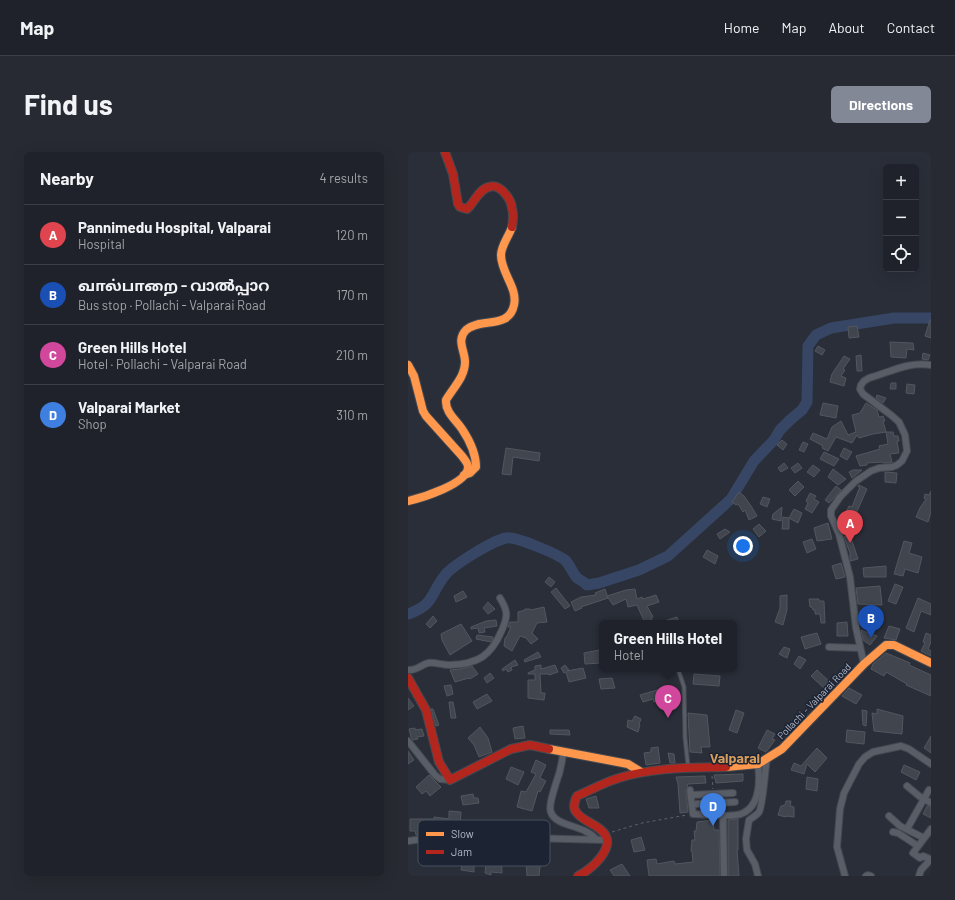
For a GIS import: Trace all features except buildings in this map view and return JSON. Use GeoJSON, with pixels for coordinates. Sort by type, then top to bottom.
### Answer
{"type":"FeatureCollection","features":[{"type":"Feature","properties":{"kind":"street"},"geometry":{"type":"LineString","coordinates":[[408,501],[425,498],[434,494],[474,470],[476,467],[476,455],[463,431],[445,405],[446,400],[463,374],[465,368],[460,340],[462,334],[469,328],[503,320],[508,317],[514,308],[515,296],[502,262],[501,255],[512,229],[514,212],[510,200],[506,194],[500,190],[493,187],[488,187],[467,208],[460,207],[458,204],[453,174],[444,152]]}},
{"type":"Feature","properties":{"kind":"street"},"geometry":{"type":"LineString","coordinates":[[864,664],[852,606],[850,577],[839,534],[831,516],[831,510],[840,497],[856,481],[871,471],[897,465],[902,461],[907,451],[905,435],[898,422],[863,394],[860,389],[861,385],[864,381],[870,378],[905,366],[915,364],[931,365]]}},
{"type":"Feature","properties":{"kind":"street"},"geometry":{"type":"LineString","coordinates":[[408,365],[414,376],[420,404],[426,416],[467,463],[468,467],[464,475]]}},
{"type":"Feature","properties":{"kind":"street"},"geometry":{"type":"LineString","coordinates":[[408,670],[418,668],[429,663],[448,665],[468,662],[477,660],[488,653],[495,644],[507,616],[506,610],[500,598]]}},
{"type":"Feature","properties":{"kind":"street","name":"Pollachi - Valparai Road"},"geometry":{"type":"LineString","coordinates":[[605,837],[576,814],[573,808],[574,802],[578,796],[618,778],[641,772],[664,769],[744,766],[758,764],[782,749],[864,664],[886,645],[894,645],[931,663]]}},
{"type":"Feature","properties":{"kind":"street"},"geometry":{"type":"LineString","coordinates":[[829,647],[860,648]]}},
{"type":"Feature","properties":{"kind":"street"},"geometry":{"type":"LineString","coordinates":[[408,678],[426,710],[439,762],[450,780]]}},
{"type":"Feature","properties":{"kind":"street"},"geometry":{"type":"LineString","coordinates":[[408,740],[435,775],[440,779],[450,780],[498,755],[520,746],[530,745],[563,753],[628,764],[641,772]]}},
{"type":"Feature","properties":{"kind":"street"},"geometry":{"type":"LineString","coordinates":[[845,876],[837,847],[838,826],[844,793],[859,764],[865,757],[873,752],[901,746],[909,749],[931,764]]}},
{"type":"Feature","properties":{"kind":"street"},"geometry":{"type":"LineString","coordinates":[[563,753],[559,774],[552,794],[550,811],[553,818],[592,834],[596,839]]}},
{"type":"Feature","properties":{"kind":"street"},"geometry":{"type":"LineString","coordinates":[[758,876],[755,864],[747,850],[746,839],[749,820],[760,812],[764,770],[767,758]]}},
{"type":"Feature","properties":{"kind":"street"},"geometry":{"type":"LineString","coordinates":[[733,793],[691,795],[693,814],[740,814],[752,806],[757,791],[758,764]]}},
{"type":"Feature","properties":{"kind":"street"},"geometry":{"type":"LineString","coordinates":[[907,786],[928,801]]}},
{"type":"Feature","properties":{"kind":"street"},"geometry":{"type":"LineString","coordinates":[[907,829],[928,801],[929,790]]}},
{"type":"Feature","properties":{"kind":"street"},"geometry":{"type":"LineString","coordinates":[[696,804],[735,802]]}},
{"type":"Feature","properties":{"kind":"street"},"geometry":{"type":"LineString","coordinates":[[723,815],[724,876]]}},
{"type":"Feature","properties":{"kind":"street"},"geometry":{"type":"LineString","coordinates":[[889,816],[900,826],[924,838]]}},
{"type":"Feature","properties":{"kind":"street"},"geometry":{"type":"LineString","coordinates":[[919,876],[931,859],[923,856],[920,858],[912,853],[931,829]]}},
{"type":"Feature","properties":{"kind":"street"},"geometry":{"type":"LineString","coordinates":[[893,832],[898,833],[918,846]]}},
{"type":"Feature","properties":{"kind":"street"},"geometry":{"type":"LineString","coordinates":[[550,839],[596,839],[605,837],[606,846],[597,863],[591,869],[578,876]]}},
{"type":"Feature","properties":{"kind":"street"},"geometry":{"type":"LineString","coordinates":[[408,840],[418,839]]}},
{"type":"Feature","properties":{"kind":"street"},"geometry":{"type":"LineString","coordinates":[[866,876],[871,876]]}},
{"type":"Feature","properties":{"kind":"lane"},"geometry":{"type":"LineString","coordinates":[[679,672],[684,688],[685,737],[688,768]]}},
{"type":"Feature","properties":{"kind":"path"},"geometry":{"type":"LineString","coordinates":[[605,837],[612,832],[642,824],[693,814]]}},
{"type":"Feature","properties":{"kind":"waterway"},"geometry":{"type":"LineString","coordinates":[[408,614],[423,607],[431,598],[446,574],[465,559],[483,548],[506,538],[527,542],[561,557],[567,562],[577,578],[587,585],[599,583],[639,570],[668,556],[731,499],[754,461],[774,440],[780,430],[802,410],[807,402],[808,346],[816,335],[831,328],[894,318],[931,318]]}},
{"type":"Feature","properties":{"kind":"traffic: slow"},"geometry":{"type":"LineString","coordinates":[[464,475],[470,473],[476,467],[475,457],[468,438],[451,416],[447,408],[446,400],[463,373],[465,362],[461,342],[463,334],[472,326],[500,320],[506,318],[511,313],[515,299],[514,293],[504,268],[501,255],[502,248],[512,227]]}},
{"type":"Feature","properties":{"kind":"traffic: slow"},"geometry":{"type":"LineString","coordinates":[[408,365],[414,376],[423,411],[462,456],[468,467],[466,473],[452,484],[423,497],[408,501]]}},
{"type":"Feature","properties":{"kind":"traffic: slow"},"geometry":{"type":"LineString","coordinates":[[726,767],[758,764],[782,749],[864,664],[886,645],[894,645],[931,663]]}},
{"type":"Feature","properties":{"kind":"traffic: slow"},"geometry":{"type":"LineString","coordinates":[[549,749],[628,764],[641,772]]}},
{"type":"Feature","properties":{"kind":"traffic: jam"},"geometry":{"type":"LineString","coordinates":[[445,152],[453,174],[458,204],[460,207],[467,209],[482,190],[493,186],[497,187],[510,200],[513,211],[512,227]]}},
{"type":"Feature","properties":{"kind":"traffic: jam"},"geometry":{"type":"LineString","coordinates":[[408,678],[426,710],[439,762],[450,780],[511,749],[530,745],[549,749]]}},
{"type":"Feature","properties":{"kind":"traffic: jam"},"geometry":{"type":"LineString","coordinates":[[578,876],[589,869],[600,858],[607,846],[607,839],[598,827],[583,819],[575,811],[574,805],[577,796],[603,784],[632,774],[672,769],[726,767]]}},
{"type":"Feature","properties":{"kind":"place","name":"Pannimedu Hospital, Valparai"},"geometry":{"type":"Point","coordinates":[850,543]}},
{"type":"Feature","properties":{"kind":"place","name":"வால்பாறை - വാൽപ്പാറ"},"geometry":{"type":"Point","coordinates":[871,638]}},
{"type":"Feature","properties":{"kind":"place","name":"Green Hills Hotel"},"geometry":{"type":"Point","coordinates":[668,718]}},
{"type":"Feature","properties":{"kind":"place","name":"Valparai Market"},"geometry":{"type":"Point","coordinates":[713,826]}},
{"type":"Feature","properties":{"kind":"district","name":"Valparai"},"geometry":{"type":"Point","coordinates":[735,757]}}]}
